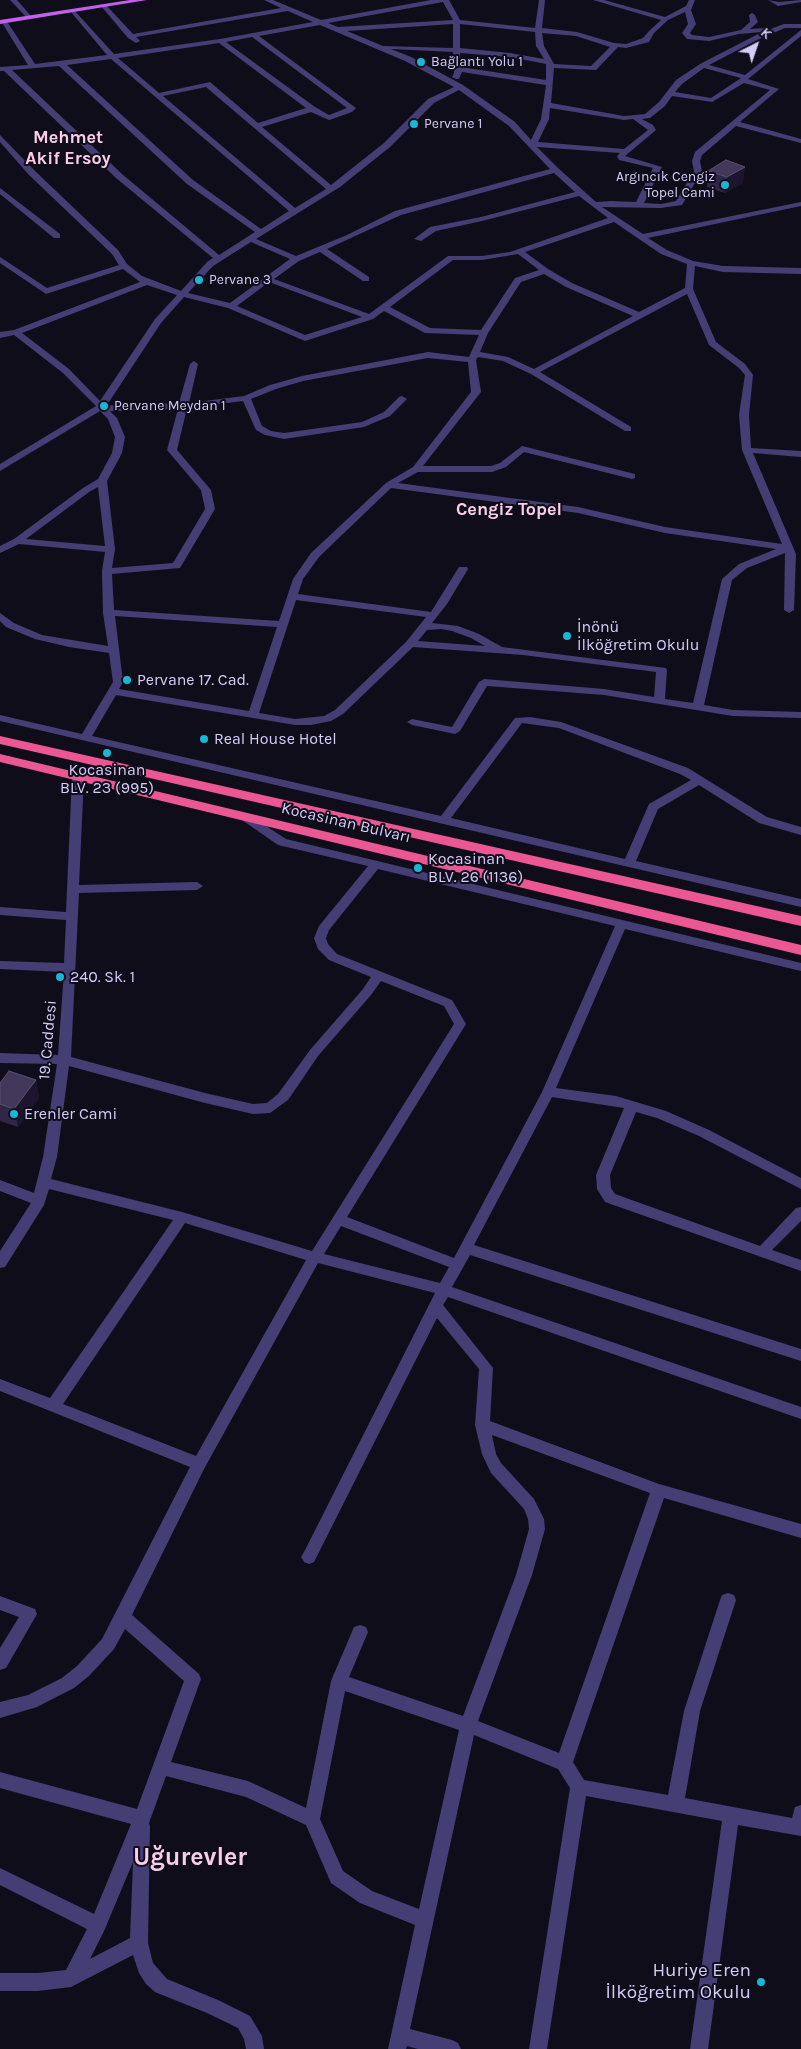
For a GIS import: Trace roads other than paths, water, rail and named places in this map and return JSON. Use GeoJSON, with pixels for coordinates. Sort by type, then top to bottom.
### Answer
{"type":"FeatureCollection","features":[{"type":"Feature","properties":{"kind":"highway","name":"Kocasinan Bulvarı"},"geometry":{"type":"LineString","coordinates":[[3,741],[801,921]]}},
{"type":"Feature","properties":{"kind":"highway","name":"Kocasinan Bulvarı"},"geometry":{"type":"LineString","coordinates":[[0,758],[801,950]]}},
{"type":"Feature","properties":{"kind":"main road"},"geometry":{"type":"LineString","coordinates":[[2,21],[144,0]]}},
{"type":"Feature","properties":{"kind":"street"},"geometry":{"type":"LineString","coordinates":[[13,0],[28,17]]}},
{"type":"Feature","properties":{"kind":"street"},"geometry":{"type":"LineString","coordinates":[[267,0],[423,66],[456,85],[512,124],[555,170],[594,205],[664,252],[691,263],[734,270],[801,270]]}},
{"type":"Feature","properties":{"kind":"street"},"geometry":{"type":"LineString","coordinates":[[0,468],[101,407],[144,340],[180,294],[210,264],[331,189],[387,145],[431,102],[456,85],[458,73],[456,50],[457,22],[444,0],[220,41],[61,64],[3,69]]}},
{"type":"Feature","properties":{"kind":"street"},"geometry":{"type":"LineString","coordinates":[[533,146],[545,119],[550,83],[550,64],[540,46],[538,30],[542,0]]}},
{"type":"Feature","properties":{"kind":"street"},"geometry":{"type":"LineString","coordinates":[[596,0],[666,19]]}},
{"type":"Feature","properties":{"kind":"street"},"geometry":{"type":"LineString","coordinates":[[771,0],[778,4],[801,0]]}},
{"type":"Feature","properties":{"kind":"street"},"geometry":{"type":"LineString","coordinates":[[335,30],[457,22],[577,34],[616,45],[631,45],[643,42],[666,19],[690,4],[692,24],[686,33],[690,37],[709,39],[744,31],[775,30]]}},
{"type":"Feature","properties":{"kind":"street"},"geometry":{"type":"LineString","coordinates":[[104,6],[146,52]]}},
{"type":"Feature","properties":{"kind":"street"},"geometry":{"type":"LineString","coordinates":[[131,36],[288,9]]}},
{"type":"Feature","properties":{"kind":"street"},"geometry":{"type":"LineString","coordinates":[[73,11],[113,57],[295,212]]}},
{"type":"Feature","properties":{"kind":"street"},"geometry":{"type":"LineString","coordinates":[[744,31],[754,22],[752,14]]}},
{"type":"Feature","properties":{"kind":"street"},"geometry":{"type":"LineString","coordinates":[[2,21],[33,67]]}},
{"type":"Feature","properties":{"kind":"street"},"geometry":{"type":"LineString","coordinates":[[547,105],[618,118],[646,116],[657,109],[679,82],[703,66],[754,38],[784,26],[801,26]]}},
{"type":"Feature","properties":{"kind":"street"},"geometry":{"type":"LineString","coordinates":[[670,93],[712,100],[745,78],[801,32]]}},
{"type":"Feature","properties":{"kind":"street"},"geometry":{"type":"LineString","coordinates":[[220,41],[312,109],[329,118],[352,108],[253,35]]}},
{"type":"Feature","properties":{"kind":"street"},"geometry":{"type":"LineString","coordinates":[[377,46],[456,50],[510,56],[550,64],[593,68],[616,45]]}},
{"type":"Feature","properties":{"kind":"street"},"geometry":{"type":"LineString","coordinates":[[61,64],[190,182],[261,233]]}},
{"type":"Feature","properties":{"kind":"street"},"geometry":{"type":"LineString","coordinates":[[594,205],[611,203],[662,206],[678,203],[698,171],[696,161],[698,154],[775,89],[703,66]]}},
{"type":"Feature","properties":{"kind":"street"},"geometry":{"type":"LineString","coordinates":[[3,69],[119,176],[218,259]]}},
{"type":"Feature","properties":{"kind":"street"},"geometry":{"type":"LineString","coordinates":[[458,69],[550,83]]}},
{"type":"Feature","properties":{"kind":"street"},"geometry":{"type":"LineString","coordinates":[[158,95],[207,84],[331,189]]}},
{"type":"Feature","properties":{"kind":"street"},"geometry":{"type":"LineString","coordinates":[[257,126],[312,109]]}},
{"type":"Feature","properties":{"kind":"street"},"geometry":{"type":"LineString","coordinates":[[636,118],[652,130],[621,156],[622,158],[658,167],[639,205]]}},
{"type":"Feature","properties":{"kind":"street"},"geometry":{"type":"LineString","coordinates":[[735,123],[801,141]]}},
{"type":"Feature","properties":{"kind":"street"},"geometry":{"type":"LineString","coordinates":[[0,137],[32,174],[115,252],[124,266],[147,282],[180,294],[230,306],[305,338],[370,317],[451,258],[482,258],[520,252],[614,219]]}},
{"type":"Feature","properties":{"kind":"street"},"geometry":{"type":"LineString","coordinates":[[533,146],[626,151]]}},
{"type":"Feature","properties":{"kind":"street"},"geometry":{"type":"LineString","coordinates":[[0,149],[9,147]]}},
{"type":"Feature","properties":{"kind":"street"},"geometry":{"type":"LineString","coordinates":[[230,306],[296,259],[322,250],[398,213],[555,170]]}},
{"type":"Feature","properties":{"kind":"street"},"geometry":{"type":"LineString","coordinates":[[0,190],[57,236]]}},
{"type":"Feature","properties":{"kind":"street"},"geometry":{"type":"LineString","coordinates":[[418,239],[433,229],[482,219],[581,194]]}},
{"type":"Feature","properties":{"kind":"street"},"geometry":{"type":"LineString","coordinates":[[640,237],[801,204]]}},
{"type":"Feature","properties":{"kind":"street"},"geometry":{"type":"LineString","coordinates":[[250,239],[296,259]]}},
{"type":"Feature","properties":{"kind":"street"},"geometry":{"type":"LineString","coordinates":[[322,250],[366,279]]}},
{"type":"Feature","properties":{"kind":"street"},"geometry":{"type":"LineString","coordinates":[[520,252],[545,271],[582,292],[639,315]]}},
{"type":"Feature","properties":{"kind":"street"},"geometry":{"type":"LineString","coordinates":[[0,260],[46,291],[124,266]]}},
{"type":"Feature","properties":{"kind":"street"},"geometry":{"type":"LineString","coordinates":[[691,263],[689,288],[712,343],[742,366],[749,375],[744,415],[747,450],[793,552],[789,610]]}},
{"type":"Feature","properties":{"kind":"street"},"geometry":{"type":"LineString","coordinates":[[253,715],[298,579],[315,555],[389,485],[416,469],[476,392],[473,357],[484,334],[518,280],[545,271]]}},
{"type":"Feature","properties":{"kind":"street"},"geometry":{"type":"LineString","coordinates":[[268,279],[370,317]]}},
{"type":"Feature","properties":{"kind":"street"},"geometry":{"type":"LineString","coordinates":[[0,335],[16,332],[147,282]]}},
{"type":"Feature","properties":{"kind":"street"},"geometry":{"type":"LineString","coordinates":[[534,372],[689,288]]}},
{"type":"Feature","properties":{"kind":"street"},"geometry":{"type":"LineString","coordinates":[[384,308],[428,331],[484,334]]}},
{"type":"Feature","properties":{"kind":"street"},"geometry":{"type":"LineString","coordinates":[[0,550],[17,541],[86,490],[102,481],[117,452],[120,437],[116,424],[66,370],[16,332]]}},
{"type":"Feature","properties":{"kind":"street"},"geometry":{"type":"LineString","coordinates":[[101,407],[118,409],[184,406],[246,398],[272,387],[302,379],[428,355],[505,358],[534,372],[628,430]]}},
{"type":"Feature","properties":{"kind":"street"},"geometry":{"type":"LineString","coordinates":[[107,571],[176,566],[210,510],[206,490],[172,450],[194,364]]}},
{"type":"Feature","properties":{"kind":"street"},"geometry":{"type":"LineString","coordinates":[[246,398],[256,424],[268,433],[284,436],[364,424],[388,414],[402,399]]}},
{"type":"Feature","properties":{"kind":"street"},"geometry":{"type":"LineString","coordinates":[[416,469],[485,470],[503,465],[522,449],[632,476]]}},
{"type":"Feature","properties":{"kind":"street"},"geometry":{"type":"LineString","coordinates":[[747,450],[801,454]]}},
{"type":"Feature","properties":{"kind":"street"},"geometry":{"type":"LineString","coordinates":[[85,738],[118,682],[108,612],[107,571],[110,549],[102,481]]}},
{"type":"Feature","properties":{"kind":"street"},"geometry":{"type":"LineString","coordinates":[[389,485],[578,510],[665,530],[793,552]]}},
{"type":"Feature","properties":{"kind":"street"},"geometry":{"type":"LineString","coordinates":[[17,541],[110,549]]}},
{"type":"Feature","properties":{"kind":"street"},"geometry":{"type":"LineString","coordinates":[[698,707],[727,578],[736,570],[751,562],[793,552]]}},
{"type":"Feature","properties":{"kind":"street"},"geometry":{"type":"LineString","coordinates":[[112,691],[303,722],[327,719],[339,712],[410,644],[433,615],[463,570]]}},
{"type":"Feature","properties":{"kind":"street"},"geometry":{"type":"LineString","coordinates":[[292,596],[433,615]]}},
{"type":"Feature","properties":{"kind":"street"},"geometry":{"type":"LineString","coordinates":[[108,612],[283,624]]}},
{"type":"Feature","properties":{"kind":"street"},"geometry":{"type":"LineString","coordinates":[[0,616],[10,625],[39,637],[69,644],[112,650]]}},
{"type":"Feature","properties":{"kind":"street"},"geometry":{"type":"LineString","coordinates":[[423,627],[441,626],[454,628],[475,636],[500,651]]}},
{"type":"Feature","properties":{"kind":"street"},"geometry":{"type":"LineString","coordinates":[[410,644],[500,651],[662,670],[659,700]]}},
{"type":"Feature","properties":{"kind":"street"},"geometry":{"type":"LineString","coordinates":[[412,722],[455,731],[484,682],[604,692],[733,712],[801,715]]}},
{"type":"Feature","properties":{"kind":"street"},"geometry":{"type":"LineString","coordinates":[[0,718],[801,903]]}},
{"type":"Feature","properties":{"kind":"street"},"geometry":{"type":"LineString","coordinates":[[443,821],[519,720],[542,721],[562,725],[684,771],[764,820],[801,831]]}},
{"type":"Feature","properties":{"kind":"street","name":"19. Caddesi"},"geometry":{"type":"LineString","coordinates":[[0,1263],[39,1201],[50,1157],[64,1060],[78,777]]}},
{"type":"Feature","properties":{"kind":"street"},"geometry":{"type":"LineString","coordinates":[[629,864],[653,807],[699,780]]}},
{"type":"Feature","properties":{"kind":"street"},"geometry":{"type":"LineString","coordinates":[[246,817],[282,842],[801,967]]}},
{"type":"Feature","properties":{"kind":"street"},"geometry":{"type":"LineString","coordinates":[[0,1710],[31,1702],[68,1682],[96,1658],[108,1644],[199,1464],[315,1257],[460,1024],[448,1003],[333,957],[322,946],[320,938],[323,929],[376,864]]}},
{"type":"Feature","properties":{"kind":"street"},"geometry":{"type":"LineString","coordinates":[[73,889],[197,886]]}},
{"type":"Feature","properties":{"kind":"street"},"geometry":{"type":"LineString","coordinates":[[0,911],[72,916]]}},
{"type":"Feature","properties":{"kind":"street"},"geometry":{"type":"LineString","coordinates":[[309,1557],[444,1290],[548,1092],[622,924]]}},
{"type":"Feature","properties":{"kind":"street"},"geometry":{"type":"LineString","coordinates":[[0,966],[70,968]]}},
{"type":"Feature","properties":{"kind":"street"},"geometry":{"type":"LineString","coordinates":[[0,1058],[64,1060],[205,1098],[252,1108],[270,1108],[283,1097],[314,1053],[367,992],[378,975]]}},
{"type":"Feature","properties":{"kind":"street"},"geometry":{"type":"LineString","coordinates":[[548,1092],[593,1097],[632,1105],[683,1123],[801,1184]]}},
{"type":"Feature","properties":{"kind":"street"},"geometry":{"type":"LineString","coordinates":[[632,1105],[606,1166],[603,1185],[606,1193],[616,1202],[801,1266]]}},
{"type":"Feature","properties":{"kind":"street"},"geometry":{"type":"LineString","coordinates":[[44,1182],[182,1217],[315,1257],[444,1290],[801,1413]]}},
{"type":"Feature","properties":{"kind":"street"},"geometry":{"type":"LineString","coordinates":[[0,1185],[39,1201]]}},
{"type":"Feature","properties":{"kind":"street"},"geometry":{"type":"LineString","coordinates":[[762,1252],[801,1212]]}},
{"type":"Feature","properties":{"kind":"street"},"geometry":{"type":"LineString","coordinates":[[53,1406],[182,1217]]}},
{"type":"Feature","properties":{"kind":"street"},"geometry":{"type":"LineString","coordinates":[[338,1219],[458,1265]]}},
{"type":"Feature","properties":{"kind":"street"},"geometry":{"type":"LineString","coordinates":[[466,1248],[801,1355]]}},
{"type":"Feature","properties":{"kind":"street"},"geometry":{"type":"LineString","coordinates":[[436,1306],[486,1368],[482,1425],[484,1440],[496,1468],[529,1504],[536,1519],[537,1529],[524,1575],[468,1725],[398,2042],[452,2049]]}},
{"type":"Feature","properties":{"kind":"street"},"geometry":{"type":"LineString","coordinates":[[0,1385],[199,1464]]}},
{"type":"Feature","properties":{"kind":"street"},"geometry":{"type":"LineString","coordinates":[[482,1425],[659,1490],[801,1531]]}},
{"type":"Feature","properties":{"kind":"street"},"geometry":{"type":"LineString","coordinates":[[564,1763],[659,1490]]}},
{"type":"Feature","properties":{"kind":"street"},"geometry":{"type":"LineString","coordinates":[[675,1805],[692,1711],[728,1600]]}},
{"type":"Feature","properties":{"kind":"street"},"geometry":{"type":"LineString","coordinates":[[0,1603],[30,1614],[0,1663]]}},
{"type":"Feature","properties":{"kind":"street"},"geometry":{"type":"LineString","coordinates":[[71,1978],[98,1925],[142,1819],[193,1679],[123,1617]]}},
{"type":"Feature","properties":{"kind":"street"},"geometry":{"type":"LineString","coordinates":[[360,1632],[339,1681],[312,1818],[337,1877],[366,1897],[425,1920]]}},
{"type":"Feature","properties":{"kind":"street"},"geometry":{"type":"LineString","coordinates":[[339,1681],[468,1725],[564,1763],[579,1787],[538,2049]]}},
{"type":"Feature","properties":{"kind":"street"},"geometry":{"type":"LineString","coordinates":[[161,1767],[248,1789],[312,1818]]}},
{"type":"Feature","properties":{"kind":"street"},"geometry":{"type":"LineString","coordinates":[[0,1780],[142,1819]]}},
{"type":"Feature","properties":{"kind":"street"},"geometry":{"type":"LineString","coordinates":[[579,1787],[731,1815],[800,1823]]}},
{"type":"Feature","properties":{"kind":"street"},"geometry":{"type":"LineString","coordinates":[[698,2049],[731,1815]]}},
{"type":"Feature","properties":{"kind":"street"},"geometry":{"type":"LineString","coordinates":[[142,1819],[139,1943],[145,1967],[152,1978],[169,1990],[212,2006],[244,2022],[253,2036],[255,2049]]}},
{"type":"Feature","properties":{"kind":"street"},"geometry":{"type":"LineString","coordinates":[[0,1876],[98,1925]]}},
{"type":"Feature","properties":{"kind":"street"},"geometry":{"type":"LineString","coordinates":[[0,1982],[38,1982],[71,1978],[139,1943]]}},
{"type":"Feature","properties":{"kind":"place","name":"Bağlantı Yolu 1"},"geometry":{"type":"Point","coordinates":[421,62]}},
{"type":"Feature","properties":{"kind":"place","name":"Pervane 1"},"geometry":{"type":"Point","coordinates":[414,124]}},
{"type":"Feature","properties":{"kind":"place","name":"Argıncık Cengiz Topel Cami"},"geometry":{"type":"Point","coordinates":[725,185]}},
{"type":"Feature","properties":{"kind":"place","name":"Pervane 3"},"geometry":{"type":"Point","coordinates":[199,280]}},
{"type":"Feature","properties":{"kind":"place","name":"Pervane Meydan 1"},"geometry":{"type":"Point","coordinates":[104,406]}},
{"type":"Feature","properties":{"kind":"place","name":"İnönü İlköğretim Okulu"},"geometry":{"type":"Point","coordinates":[567,636]}},
{"type":"Feature","properties":{"kind":"place","name":"Pervane 17. Cad."},"geometry":{"type":"Point","coordinates":[127,680]}},
{"type":"Feature","properties":{"kind":"place","name":"Real House Hotel"},"geometry":{"type":"Point","coordinates":[204,739]}},
{"type":"Feature","properties":{"kind":"place","name":"Kocasinan BLV. 23 (995)"},"geometry":{"type":"Point","coordinates":[107,753]}},
{"type":"Feature","properties":{"kind":"place","name":"Kocasinan BLV. 26 (1136)"},"geometry":{"type":"Point","coordinates":[418,868]}},
{"type":"Feature","properties":{"kind":"place","name":"240. Sk. 1"},"geometry":{"type":"Point","coordinates":[60,977]}},
{"type":"Feature","properties":{"kind":"place","name":"Erenler Cami"},"geometry":{"type":"Point","coordinates":[14,1114]}},
{"type":"Feature","properties":{"kind":"place","name":"Huriye Eren İlköğretim Okulu"},"geometry":{"type":"Point","coordinates":[761,1982]}},
{"type":"Feature","properties":{"kind":"district","name":"Mehmet Akif Ersoy"},"geometry":{"type":"Point","coordinates":[68,148]}},
{"type":"Feature","properties":{"kind":"district","name":"Cengiz Topel"},"geometry":{"type":"Point","coordinates":[509,510]}},
{"type":"Feature","properties":{"kind":"district","name":"Uğurevler"},"geometry":{"type":"Point","coordinates":[190,1858]}}]}
